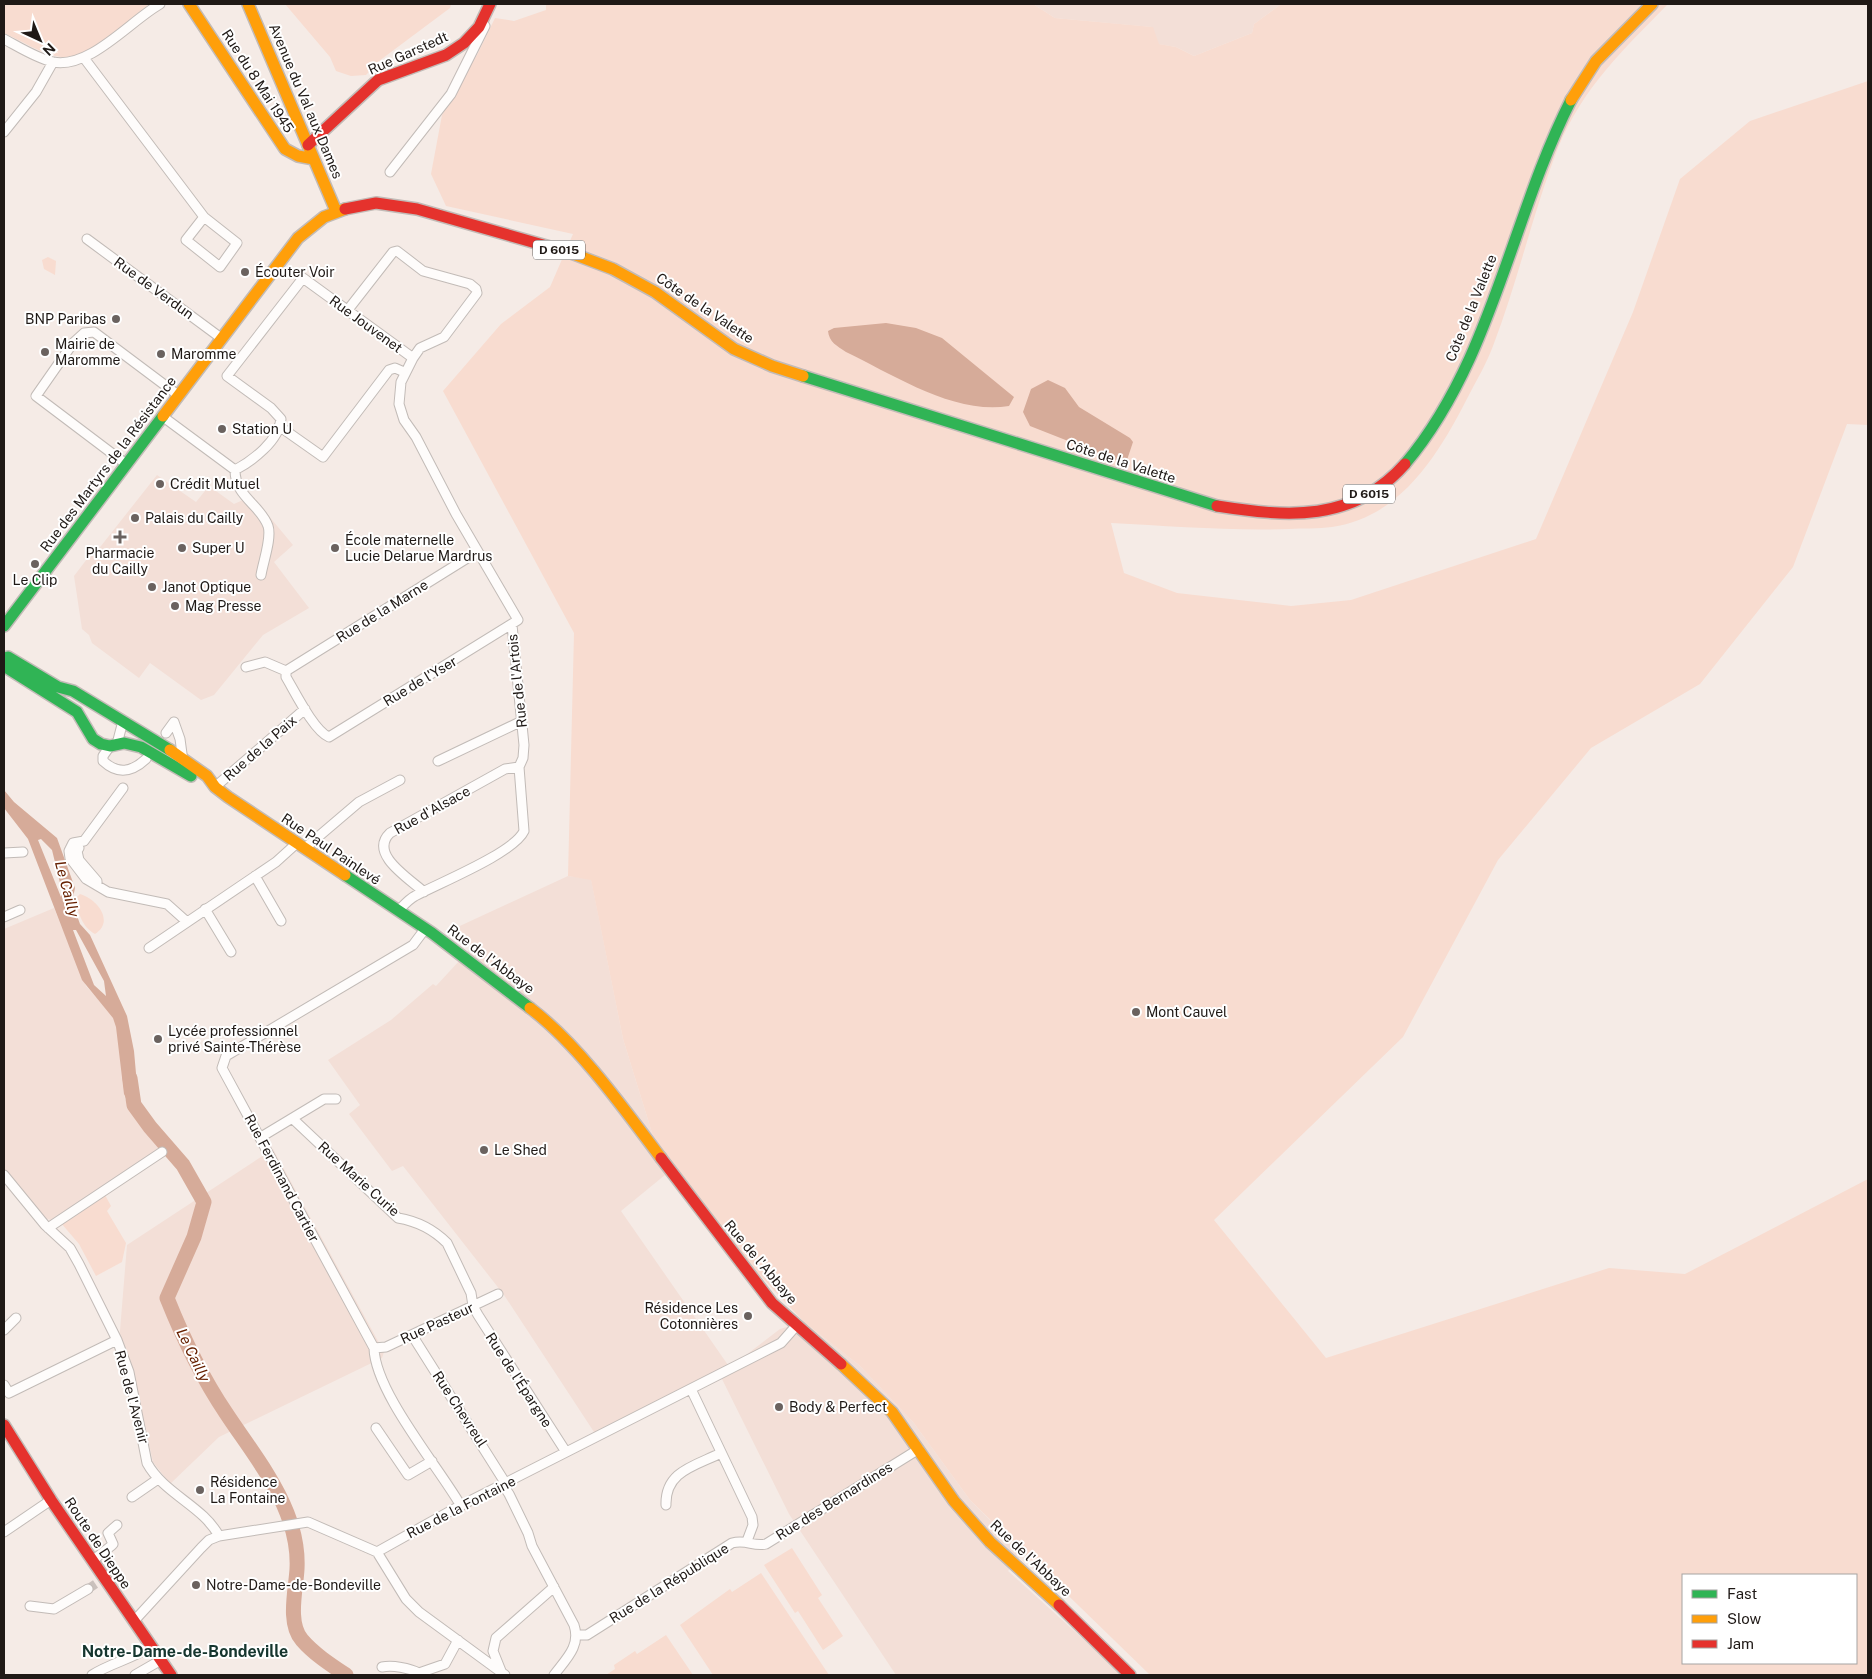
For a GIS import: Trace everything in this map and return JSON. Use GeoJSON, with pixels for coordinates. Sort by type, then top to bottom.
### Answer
{"type":"FeatureCollection","features":[{"type":"Feature","properties":{"kind":"main road","name":"Rue du 8 Mai 1945"},"geometry":{"type":"LineString","coordinates":[[189,4],[285,149],[298,156],[314,159]]}},
{"type":"Feature","properties":{"kind":"main road","name":"Avenue du Val aux Dames"},"geometry":{"type":"LineString","coordinates":[[248,4],[336,211]]}},
{"type":"Feature","properties":{"kind":"main road","name":"Rue Garstedt"},"geometry":{"type":"LineString","coordinates":[[308,145],[375,82],[450,53],[472,35],[485,16],[490,4]]}},
{"type":"Feature","properties":{"kind":"main road","name":"Côte de la Valette"},"geometry":{"type":"LineString","coordinates":[[336,211],[376,203],[417,208],[564,251],[613,269],[655,292],[734,349],[772,366],[1207,504],[1277,514],[1307,514],[1334,509],[1375,491],[1406,463],[1424,439],[1454,388],[1478,337],[1550,148],[1575,94],[1592,67],[1652,4]]}},
{"type":"Feature","properties":{"kind":"main road","name":"Rue des Martyrs de la Résistance"},"geometry":{"type":"LineString","coordinates":[[4,626],[298,238],[315,222],[336,211]]}},
{"type":"Feature","properties":{"kind":"main road"},"geometry":{"type":"LineString","coordinates":[[4,658],[8,657],[59,693],[77,712],[93,739],[113,745],[141,746],[202,783],[215,787]]}},
{"type":"Feature","properties":{"kind":"main road"},"geometry":{"type":"LineString","coordinates":[[4,666],[59,693],[73,691],[155,740],[207,776],[215,787]]}},
{"type":"Feature","properties":{"kind":"main road","name":"Rue Paul Painlevé"},"geometry":{"type":"LineString","coordinates":[[215,787],[429,931]]}},
{"type":"Feature","properties":{"kind":"main road","name":"Rue de l'Abbaye"},"geometry":{"type":"LineString","coordinates":[[429,931],[496,979],[538,1014],[565,1041],[623,1107],[751,1278],[796,1326],[875,1394],[892,1412],[954,1501],[990,1542],[1082,1626],[1130,1675]]}},
{"type":"Feature","properties":{"kind":"main road","name":"Route de Dieppe"},"geometry":{"type":"LineString","coordinates":[[4,1425],[51,1500],[92,1560],[101,1581],[134,1621],[171,1675]]}},
{"type":"Feature","properties":{"kind":"street"},"geometry":{"type":"LineString","coordinates":[[4,39],[53,62],[63,63],[84,58],[160,4]]}},
{"type":"Feature","properties":{"kind":"street"},"geometry":{"type":"LineString","coordinates":[[390,172],[450,94],[486,24],[485,16]]}},
{"type":"Feature","properties":{"kind":"street"},"geometry":{"type":"LineString","coordinates":[[84,58],[204,217],[237,243],[220,267],[186,240],[204,217]]}},
{"type":"Feature","properties":{"kind":"street"},"geometry":{"type":"LineString","coordinates":[[4,132],[36,92],[53,62]]}},
{"type":"Feature","properties":{"kind":"street","name":"Rue de Verdun"},"geometry":{"type":"LineString","coordinates":[[87,239],[221,338]]}},
{"type":"Feature","properties":{"kind":"street"},"geometry":{"type":"LineString","coordinates":[[347,310],[393,252],[398,251],[423,270],[470,284],[476,289],[477,293],[444,337],[420,348],[413,358]]}},
{"type":"Feature","properties":{"kind":"street","name":"Rue Jouvenet"},"geometry":{"type":"LineString","coordinates":[[280,426],[281,419],[276,413],[227,376],[303,278],[413,358],[404,372],[398,395],[404,420],[419,442],[456,514]]}},
{"type":"Feature","properties":{"kind":"street"},"geometry":{"type":"LineString","coordinates":[[126,464],[36,396],[73,343],[84,333],[94,332],[178,395]]}},
{"type":"Feature","properties":{"kind":"street"},"geometry":{"type":"LineString","coordinates":[[236,470],[259,456],[280,426],[323,458],[389,370],[395,368],[404,372]]}},
{"type":"Feature","properties":{"kind":"street"},"geometry":{"type":"LineString","coordinates":[[162,416],[236,470]]}},
{"type":"Feature","properties":{"kind":"street"},"geometry":{"type":"LineString","coordinates":[[236,470],[235,484],[267,524],[270,536],[261,575]]}},
{"type":"Feature","properties":{"kind":"street","name":"Rue de l'Artois"},"geometry":{"type":"LineString","coordinates":[[424,892],[513,845],[522,836],[525,825],[519,767],[524,752],[522,721],[512,625],[518,621],[518,617],[477,552],[456,514]]}},
{"type":"Feature","properties":{"kind":"street","name":"Rue de la Marne"},"geometry":{"type":"LineString","coordinates":[[286,671],[477,552]]}},
{"type":"Feature","properties":{"kind":"street","name":"Rue de l'Yser"},"geometry":{"type":"LineString","coordinates":[[305,709],[322,734],[329,737],[512,625]]}},
{"type":"Feature","properties":{"kind":"street"},"geometry":{"type":"LineString","coordinates":[[246,667],[265,662],[286,671],[286,677],[305,709]]}},
{"type":"Feature","properties":{"kind":"street","name":"Rue de la Paix"},"geometry":{"type":"LineString","coordinates":[[215,787],[305,709]]}},
{"type":"Feature","properties":{"kind":"street"},"geometry":{"type":"LineString","coordinates":[[438,761],[522,721]]}},
{"type":"Feature","properties":{"kind":"street"},"geometry":{"type":"LineString","coordinates":[[123,722],[113,745],[103,756],[103,761],[120,771],[131,770],[146,759]]}},
{"type":"Feature","properties":{"kind":"street"},"geometry":{"type":"LineString","coordinates":[[166,733],[174,722],[180,739],[183,761]]}},
{"type":"Feature","properties":{"kind":"street","name":"Rue d'Alsace"},"geometry":{"type":"LineString","coordinates":[[424,892],[386,856],[382,847],[384,839],[506,769],[519,767]]}},
{"type":"Feature","properties":{"kind":"street"},"geometry":{"type":"LineString","coordinates":[[149,948],[301,846],[359,802],[400,780]]}},
{"type":"Feature","properties":{"kind":"street"},"geometry":{"type":"LineString","coordinates":[[123,788],[84,841],[73,844],[69,852],[70,858],[80,873],[108,892],[167,904],[186,922]]}},
{"type":"Feature","properties":{"kind":"street"},"geometry":{"type":"LineString","coordinates":[[79,848],[77,851],[79,860],[97,884]]}},
{"type":"Feature","properties":{"kind":"street"},"geometry":{"type":"LineString","coordinates":[[4,853],[23,852]]}},
{"type":"Feature","properties":{"kind":"street"},"geometry":{"type":"LineString","coordinates":[[255,876],[280,921]]}},
{"type":"Feature","properties":{"kind":"street"},"geometry":{"type":"LineString","coordinates":[[398,911],[414,896],[424,892]]}},
{"type":"Feature","properties":{"kind":"street"},"geometry":{"type":"LineString","coordinates":[[205,909],[231,952]]}},
{"type":"Feature","properties":{"kind":"street"},"geometry":{"type":"LineString","coordinates":[[4,917],[20,910]]}},
{"type":"Feature","properties":{"kind":"street","name":"Rue Ferdinand Cartier"},"geometry":{"type":"LineString","coordinates":[[429,931],[413,944],[226,1056],[222,1068],[374,1348],[374,1357],[393,1401],[461,1506]]}},
{"type":"Feature","properties":{"kind":"street"},"geometry":{"type":"LineString","coordinates":[[261,1137],[324,1099],[336,1099]]}},
{"type":"Feature","properties":{"kind":"street","name":"Rue Marie Curie"},"geometry":{"type":"LineString","coordinates":[[293,1119],[398,1218],[418,1223],[441,1237],[447,1243],[471,1293],[472,1306]]}},
{"type":"Feature","properties":{"kind":"street"},"geometry":{"type":"LineString","coordinates":[[48,1228],[162,1152]]}},
{"type":"Feature","properties":{"kind":"street","name":"Rue de l'Avenir"},"geometry":{"type":"LineString","coordinates":[[4,1176],[48,1228],[70,1248],[117,1340],[130,1380],[148,1463],[158,1479],[207,1520],[219,1536]]}},
{"type":"Feature","properties":{"kind":"street","name":"Rue Pasteur"},"geometry":{"type":"LineString","coordinates":[[374,1348],[386,1347],[498,1294]]}},
{"type":"Feature","properties":{"kind":"street","name":"Rue de l'Épargne"},"geometry":{"type":"LineString","coordinates":[[472,1306],[566,1452]]}},
{"type":"Feature","properties":{"kind":"street"},"geometry":{"type":"LineString","coordinates":[[4,1330],[16,1318]]}},
{"type":"Feature","properties":{"kind":"street","name":"Rue de la Fontaine"},"geometry":{"type":"LineString","coordinates":[[377,1552],[461,1506],[781,1343],[796,1326]]}},
{"type":"Feature","properties":{"kind":"street","name":"Rue Chevreul"},"geometry":{"type":"LineString","coordinates":[[412,1335],[504,1484],[523,1520],[532,1546],[577,1635]]}},
{"type":"Feature","properties":{"kind":"street"},"geometry":{"type":"LineString","coordinates":[[6,1389],[117,1340]]}},
{"type":"Feature","properties":{"kind":"street","name":"Rue de la République"},"geometry":{"type":"LineString","coordinates":[[577,1635],[587,1635],[722,1548],[739,1541],[747,1541],[753,1525],[752,1516],[690,1389]]}},
{"type":"Feature","properties":{"kind":"street"},"geometry":{"type":"LineString","coordinates":[[376,1428],[408,1475],[432,1461]]}},
{"type":"Feature","properties":{"kind":"street","name":"Rue des Bernardines"},"geometry":{"type":"LineString","coordinates":[[747,1541],[759,1546],[766,1544],[918,1449]]}},
{"type":"Feature","properties":{"kind":"street"},"geometry":{"type":"LineString","coordinates":[[666,1505],[666,1491],[675,1476],[721,1453]]}},
{"type":"Feature","properties":{"kind":"street"},"geometry":{"type":"LineString","coordinates":[[132,1496],[158,1479]]}},
{"type":"Feature","properties":{"kind":"street"},"geometry":{"type":"LineString","coordinates":[[4,1532],[51,1500]]}},
{"type":"Feature","properties":{"kind":"street"},"geometry":{"type":"LineString","coordinates":[[134,1621],[209,1540],[219,1536],[308,1522],[377,1552],[406,1599],[426,1618],[503,1674]]}},
{"type":"Feature","properties":{"kind":"street"},"geometry":{"type":"LineString","coordinates":[[92,1560],[113,1544],[108,1533],[117,1525]]}},
{"type":"Feature","properties":{"kind":"street"},"geometry":{"type":"LineString","coordinates":[[503,1674],[493,1651],[496,1638],[554,1587]]}},
{"type":"Feature","properties":{"kind":"street"},"geometry":{"type":"LineString","coordinates":[[30,1606],[54,1609],[88,1589]]}},
{"type":"Feature","properties":{"kind":"street"},"geometry":{"type":"LineString","coordinates":[[554,1675],[576,1644],[577,1635]]}},
{"type":"Feature","properties":{"kind":"street"},"geometry":{"type":"LineString","coordinates":[[382,1667],[391,1665],[399,1669],[409,1668],[419,1673],[445,1664],[458,1640]]}},
{"type":"Feature","properties":{"kind":"street"},"geometry":{"type":"LineString","coordinates":[[92,1675],[106,1667],[133,1658],[152,1646]]}},
{"type":"Feature","properties":{"kind":"street"},"geometry":{"type":"LineString","coordinates":[[135,1675],[161,1660]]}},
{"type":"Feature","properties":{"kind":"shaded area"},"geometry":{"type":"Polygon","coordinates":[[[4,4],[149,4],[108,38],[95,46],[72,56],[61,57],[39,50],[4,33],[4,4]]]}},
{"type":"Feature","properties":{"kind":"shaded area"},"geometry":{"type":"Polygon","coordinates":[[[285,4],[451,4],[450,8],[379,61],[366,75],[351,76],[336,71],[330,57],[285,4]]]}},
{"type":"Feature","properties":{"kind":"shaded area"},"geometry":{"type":"Polygon","coordinates":[[[546,4],[1033,4],[1055,18],[1153,27],[1159,44],[1176,47],[1194,56],[1252,33],[1254,24],[1281,4],[1668,4],[1606,70],[1579,106],[1568,126],[1549,172],[1510,297],[1488,358],[1446,437],[1417,478],[1399,495],[1379,510],[1357,521],[1327,528],[1200,528],[1111,523],[1124,573],[1177,593],[1291,606],[1351,600],[1536,539],[1633,312],[1680,179],[1750,121],[1868,81],[1868,425],[1847,424],[1793,567],[1700,684],[1591,748],[1498,860],[1403,1037],[1214,1220],[1326,1358],[1609,1268],[1685,1274],[1868,1179],[1868,1675],[1150,1675],[970,1500],[913,1422],[859,1365],[804,1322],[665,1175],[623,1039],[591,880],[568,876],[574,633],[443,391],[501,324],[550,287],[573,234],[446,206],[431,174],[442,115],[478,53],[495,18],[514,21],[546,10],[546,4]]]}},
{"type":"Feature","properties":{"kind":"shaded area"},"geometry":{"type":"Polygon","coordinates":[[[1033,4],[1281,4],[1254,24],[1252,33],[1194,56],[1176,47],[1158,44],[1152,27],[1055,18],[1033,4]]]}},
{"type":"Feature","properties":{"kind":"shaded area"},"geometry":{"type":"Polygon","coordinates":[[[48,257],[56,261],[55,275],[44,269],[42,260],[48,257]]]}},
{"type":"Feature","properties":{"kind":"shaded area"},"geometry":{"type":"Polygon","coordinates":[[[157,475],[196,502],[209,486],[234,504],[243,500],[246,503],[253,497],[293,545],[274,562],[309,608],[263,635],[214,695],[201,700],[150,663],[139,678],[92,643],[89,635],[82,629],[74,576],[90,555],[97,551],[157,475]]]}},
{"type":"Feature","properties":{"kind":"shaded area"},"geometry":{"type":"Polygon","coordinates":[[[568,876],[591,879],[623,1039],[665,1175],[621,1211],[728,1365],[596,1435],[504,1295],[403,1166],[392,1171],[349,1114],[360,1105],[328,1060],[391,1020],[433,984],[436,986],[472,947],[449,931],[568,876]]]}},
{"type":"Feature","properties":{"kind":"shaded area"},"geometry":{"type":"Polygon","coordinates":[[[80,894],[97,905],[104,917],[101,929],[95,934],[90,931],[79,914],[75,899],[80,894]]]}},
{"type":"Feature","properties":{"kind":"shaded area"},"geometry":{"type":"Polygon","coordinates":[[[54,908],[86,986],[114,1017],[119,1030],[125,1099],[141,1125],[162,1148],[51,1220],[44,1218],[4,1172],[4,929],[54,908]]]}},
{"type":"Feature","properties":{"kind":"shaded area"},"geometry":{"type":"Polygon","coordinates":[[[273,1149],[384,1352],[382,1358],[219,1437],[170,1484],[153,1462],[142,1413],[119,1343],[127,1245],[273,1149]]]}},
{"type":"Feature","properties":{"kind":"shaded area"},"geometry":{"type":"Polygon","coordinates":[[[104,1193],[111,1206],[107,1211],[126,1243],[122,1262],[96,1276],[79,1244],[61,1223],[104,1193]]]}},
{"type":"Feature","properties":{"kind":"shaded area"},"geometry":{"type":"Polygon","coordinates":[[[804,1322],[859,1365],[913,1422],[970,1500],[1023,1553],[1008,1571],[1123,1675],[896,1675],[789,1514],[720,1375],[780,1329],[804,1322]]]}},
{"type":"Feature","properties":{"kind":"shaded area"},"geometry":{"type":"Polygon","coordinates":[[[792,1548],[822,1595],[818,1598],[843,1636],[823,1650],[798,1611],[795,1613],[764,1565],[792,1548]]]}},
{"type":"Feature","properties":{"kind":"shaded area"},"geometry":{"type":"Polygon","coordinates":[[[761,1573],[829,1675],[713,1675],[680,1625],[730,1589],[732,1592],[761,1573]]]}},
{"type":"Feature","properties":{"kind":"shaded area"},"geometry":{"type":"Polygon","coordinates":[[[666,1635],[693,1675],[606,1675],[615,1669],[614,1665],[635,1651],[637,1654],[666,1635]]]}},
{"type":"Feature","properties":{"kind":"water"},"geometry":{"type":"Polygon","coordinates":[[[886,323],[916,328],[942,338],[1014,397],[1009,406],[967,405],[925,391],[846,352],[832,341],[828,331],[834,328],[886,323]]]}},
{"type":"Feature","properties":{"kind":"water"},"geometry":{"type":"Polygon","coordinates":[[[1048,380],[1065,388],[1079,407],[1130,438],[1133,442],[1127,460],[1124,463],[1030,426],[1023,412],[1031,389],[1048,380]]]}},
{"type":"Feature","properties":{"kind":"water"},"geometry":{"type":"Polygon","coordinates":[[[4,790],[14,802],[57,838],[75,888],[72,902],[80,924],[90,935],[127,1016],[134,1051],[138,1096],[128,1102],[124,1094],[116,1027],[113,1018],[82,980],[28,839],[4,808],[4,790]],[[41,839],[38,840],[61,897],[62,891],[52,850],[41,839]],[[73,930],[94,985],[106,996],[104,981],[76,930],[73,930]]]}},
{"type":"Feature","properties":{"kind":"waterway","name":"Le Cailly"},"geometry":{"type":"LineString","coordinates":[[130,1078],[134,1105],[150,1127],[183,1165],[204,1202],[194,1237],[167,1298],[201,1371],[217,1399],[275,1487],[287,1513],[294,1534],[297,1555],[294,1596],[294,1615],[297,1633],[312,1650],[346,1675]]}},
{"type":"Feature","properties":{"kind":"tunnel"},"geometry":{"type":"LineString","coordinates":[[88,1589],[97,1583]]}},
{"type":"Feature","properties":{"kind":"traffic: fast"},"geometry":{"type":"LineString","coordinates":[[1405,464],[1435,424],[1459,380],[1480,335],[1550,145],[1571,100]]}},
{"type":"Feature","properties":{"kind":"traffic: fast"},"geometry":{"type":"LineString","coordinates":[[803,376],[1217,506]]}},
{"type":"Feature","properties":{"kind":"traffic: fast"},"geometry":{"type":"LineString","coordinates":[[4,626],[163,416]]}},
{"type":"Feature","properties":{"kind":"traffic: fast"},"geometry":{"type":"LineString","coordinates":[[4,658],[8,657],[58,687],[73,691],[170,750]]}},
{"type":"Feature","properties":{"kind":"traffic: fast"},"geometry":{"type":"LineString","coordinates":[[4,666],[77,712],[93,739],[101,744],[110,746],[124,743],[141,747],[191,776]]}},
{"type":"Feature","properties":{"kind":"traffic: fast"},"geometry":{"type":"LineString","coordinates":[[345,875],[432,933],[530,1008]]}},
{"type":"Feature","properties":{"kind":"traffic: slow"},"geometry":{"type":"LineString","coordinates":[[189,4],[285,149],[298,156],[314,159]]}},
{"type":"Feature","properties":{"kind":"traffic: slow"},"geometry":{"type":"LineString","coordinates":[[248,4],[336,211]]}},
{"type":"Feature","properties":{"kind":"traffic: slow"},"geometry":{"type":"LineString","coordinates":[[1571,100],[1596,61],[1652,4]]}},
{"type":"Feature","properties":{"kind":"traffic: slow"},"geometry":{"type":"LineString","coordinates":[[163,416],[298,238],[324,217],[345,209]]}},
{"type":"Feature","properties":{"kind":"traffic: slow"},"geometry":{"type":"LineString","coordinates":[[571,253],[613,269],[655,292],[734,349],[772,366],[803,376]]}},
{"type":"Feature","properties":{"kind":"traffic: slow"},"geometry":{"type":"LineString","coordinates":[[170,750],[207,776],[215,787],[228,797],[345,875]]}},
{"type":"Feature","properties":{"kind":"traffic: slow"},"geometry":{"type":"LineString","coordinates":[[530,1008],[566,1040],[600,1078],[661,1158]]}},
{"type":"Feature","properties":{"kind":"traffic: slow"},"geometry":{"type":"LineString","coordinates":[[841,1364],[892,1412],[954,1501],[990,1542],[1059,1605]]}},
{"type":"Feature","properties":{"kind":"traffic: jam"},"geometry":{"type":"LineString","coordinates":[[308,145],[378,80],[446,55],[464,43],[479,27],[490,4]]}},
{"type":"Feature","properties":{"kind":"traffic: jam"},"geometry":{"type":"LineString","coordinates":[[345,209],[376,203],[417,209],[571,253]]}},
{"type":"Feature","properties":{"kind":"traffic: jam"},"geometry":{"type":"LineString","coordinates":[[1217,506],[1243,510],[1294,513],[1318,511],[1341,506],[1364,497],[1385,483],[1405,464]]}},
{"type":"Feature","properties":{"kind":"traffic: jam"},"geometry":{"type":"LineString","coordinates":[[661,1158],[772,1303],[841,1364]]}},
{"type":"Feature","properties":{"kind":"traffic: jam"},"geometry":{"type":"LineString","coordinates":[[4,1425],[51,1500],[171,1675]]}},
{"type":"Feature","properties":{"kind":"traffic: jam"},"geometry":{"type":"LineString","coordinates":[[1059,1605],[1130,1675]]}},
{"type":"Feature","properties":{"kind":"place","name":"Écouter Voir"},"geometry":{"type":"Point","coordinates":[245,272]}},
{"type":"Feature","properties":{"kind":"place","name":"BNP Paribas"},"geometry":{"type":"Point","coordinates":[116,319]}},
{"type":"Feature","properties":{"kind":"place","name":"Mairie de Maromme"},"geometry":{"type":"Point","coordinates":[45,352]}},
{"type":"Feature","properties":{"kind":"place","name":"Maromme"},"geometry":{"type":"Point","coordinates":[161,354]}},
{"type":"Feature","properties":{"kind":"place","name":"Station U"},"geometry":{"type":"Point","coordinates":[222,429]}},
{"type":"Feature","properties":{"kind":"place","name":"Crédit Mutuel"},"geometry":{"type":"Point","coordinates":[160,484]}},
{"type":"Feature","properties":{"kind":"place","name":"Palais du Cailly"},"geometry":{"type":"Point","coordinates":[135,518]}},
{"type":"Feature","properties":{"kind":"place","name":"Pharmacie du Cailly"},"geometry":{"type":"Point","coordinates":[120,537]}},
{"type":"Feature","properties":{"kind":"place","name":"Super U"},"geometry":{"type":"Point","coordinates":[182,548]}},
{"type":"Feature","properties":{"kind":"place","name":"École maternelle Lucie Delarue Mardrus"},"geometry":{"type":"Point","coordinates":[335,548]}},
{"type":"Feature","properties":{"kind":"place","name":"Le Clip"},"geometry":{"type":"Point","coordinates":[35,564]}},
{"type":"Feature","properties":{"kind":"place","name":"Janot Optique"},"geometry":{"type":"Point","coordinates":[152,587]}},
{"type":"Feature","properties":{"kind":"place","name":"Mag Presse"},"geometry":{"type":"Point","coordinates":[175,606]}},
{"type":"Feature","properties":{"kind":"place","name":"Mont Cauvel"},"geometry":{"type":"Point","coordinates":[1136,1012]}},
{"type":"Feature","properties":{"kind":"place","name":"Lycée professionnel privé Sainte-Thérèse"},"geometry":{"type":"Point","coordinates":[158,1039]}},
{"type":"Feature","properties":{"kind":"place","name":"Le Shed"},"geometry":{"type":"Point","coordinates":[484,1150]}},
{"type":"Feature","properties":{"kind":"place","name":"Résidence Les Cotonnières"},"geometry":{"type":"Point","coordinates":[748,1316]}},
{"type":"Feature","properties":{"kind":"place","name":"Body & Perfect"},"geometry":{"type":"Point","coordinates":[779,1407]}},
{"type":"Feature","properties":{"kind":"place","name":"Résidence La Fontaine"},"geometry":{"type":"Point","coordinates":[200,1490]}},
{"type":"Feature","properties":{"kind":"place","name":"Notre-Dame-de-Bondeville"},"geometry":{"type":"Point","coordinates":[196,1585]}},
{"type":"Feature","properties":{"kind":"district","name":"Notre-Dame-de-Bondeville"},"geometry":{"type":"Point","coordinates":[185,1651]}}]}
